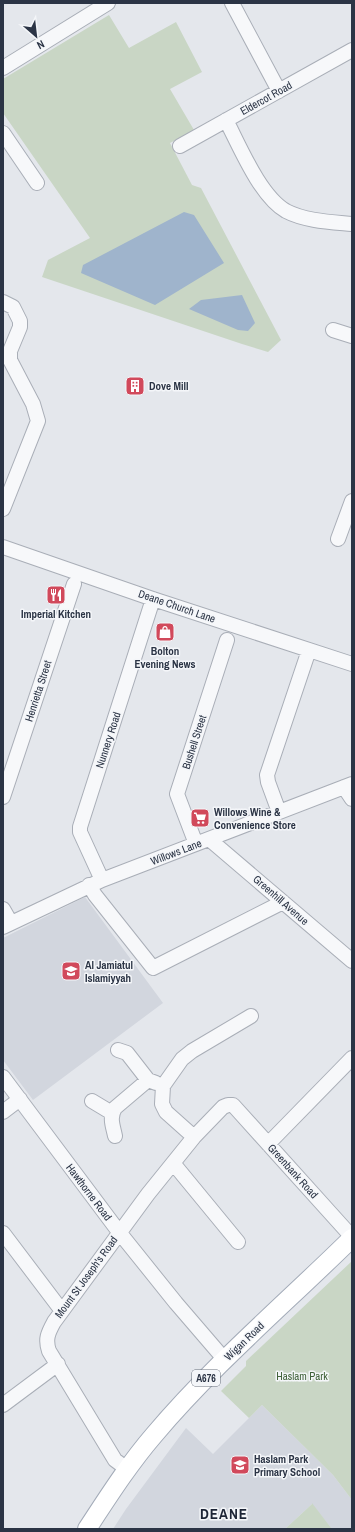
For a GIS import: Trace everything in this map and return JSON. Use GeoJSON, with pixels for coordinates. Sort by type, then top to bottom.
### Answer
{"type":"FeatureCollection","features":[{"type":"Feature","properties":{"kind":"main road","name":"Wigan Road"},"geometry":{"type":"LineString","coordinates":[[87,1529],[127,1469],[154,1435],[225,1360],[352,1237]]}},
{"type":"Feature","properties":{"kind":"street"},"geometry":{"type":"LineString","coordinates":[[3,68],[108,3]]}},
{"type":"Feature","properties":{"kind":"street"},"geometry":{"type":"LineString","coordinates":[[232,3],[279,91]]}},
{"type":"Feature","properties":{"kind":"street","name":"Eldercot Road"},"geometry":{"type":"LineString","coordinates":[[180,146],[279,91],[350,54]]}},
{"type":"Feature","properties":{"kind":"street"},"geometry":{"type":"LineString","coordinates":[[226,120],[260,183],[271,199],[278,205],[287,211],[298,215],[352,224]]}},
{"type":"Feature","properties":{"kind":"street"},"geometry":{"type":"LineString","coordinates":[[3,133],[37,183]]}},
{"type":"Feature","properties":{"kind":"street"},"geometry":{"type":"LineString","coordinates":[[3,302],[13,307],[20,321],[20,327],[6,359],[33,404],[38,421],[3,509]]}},
{"type":"Feature","properties":{"kind":"street"},"geometry":{"type":"LineString","coordinates":[[334,330],[352,336]]}},
{"type":"Feature","properties":{"kind":"street"},"geometry":{"type":"LineString","coordinates":[[338,539],[352,501]]}},
{"type":"Feature","properties":{"kind":"street","name":"Deane Church Lane"},"geometry":{"type":"LineString","coordinates":[[3,547],[153,599],[352,664]]}},
{"type":"Feature","properties":{"kind":"street","name":"Henrietta Street"},"geometry":{"type":"LineString","coordinates":[[3,797],[74,584]]}},
{"type":"Feature","properties":{"kind":"street","name":"Nunnery Road"},"geometry":{"type":"LineString","coordinates":[[96,883],[80,828],[153,599]]}},
{"type":"Feature","properties":{"kind":"street","name":"Bushell Street"},"geometry":{"type":"LineString","coordinates":[[196,844],[177,794],[227,640]]}},
{"type":"Feature","properties":{"kind":"street"},"geometry":{"type":"LineString","coordinates":[[279,812],[268,782],[267,775],[309,650]]}},
{"type":"Feature","properties":{"kind":"street"},"geometry":{"type":"LineString","coordinates":[[348,785],[352,799]]}},
{"type":"Feature","properties":{"kind":"street","name":"Willows Lane"},"geometry":{"type":"LineString","coordinates":[[7,925],[96,883],[348,785]]}},
{"type":"Feature","properties":{"kind":"street","name":"Greenhill Avenue"},"geometry":{"type":"LineString","coordinates":[[209,839],[352,961]]}},
{"type":"Feature","properties":{"kind":"street"},"geometry":{"type":"LineString","coordinates":[[96,883],[95,895],[152,968],[283,902]]}},
{"type":"Feature","properties":{"kind":"street"},"geometry":{"type":"LineString","coordinates":[[3,909],[7,925]]}},
{"type":"Feature","properties":{"kind":"street"},"geometry":{"type":"LineString","coordinates":[[194,1137],[166,1112],[162,1104],[163,1086],[182,1059],[192,1051],[235,1019],[251,1016]]}},
{"type":"Feature","properties":{"kind":"street"},"geometry":{"type":"LineString","coordinates":[[118,1050],[131,1057],[148,1080],[163,1086]]}},
{"type":"Feature","properties":{"kind":"street"},"geometry":{"type":"LineString","coordinates":[[268,1144],[352,1058]]}},
{"type":"Feature","properties":{"kind":"street","name":"Hawthorne Road"},"geometry":{"type":"LineString","coordinates":[[3,1077],[119,1232],[176,1303],[225,1360]]}},
{"type":"Feature","properties":{"kind":"street"},"geometry":{"type":"LineString","coordinates":[[115,1136],[111,1120],[112,1113],[115,1108],[148,1080]]}},
{"type":"Feature","properties":{"kind":"street"},"geometry":{"type":"LineString","coordinates":[[3,1112],[20,1099]]}},
{"type":"Feature","properties":{"kind":"street"},"geometry":{"type":"LineString","coordinates":[[92,1101],[112,1113]]}},
{"type":"Feature","properties":{"kind":"street","name":"Greenbank Road"},"geometry":{"type":"LineString","coordinates":[[233,1105],[352,1237]]}},
{"type":"Feature","properties":{"kind":"street","name":"Mount St Joseph's Road"},"geometry":{"type":"LineString","coordinates":[[127,1469],[115,1460],[49,1351],[46,1342],[48,1334],[54,1322],[119,1232],[194,1137],[223,1107],[233,1105]]}},
{"type":"Feature","properties":{"kind":"street"},"geometry":{"type":"LineString","coordinates":[[173,1163],[238,1242]]}},
{"type":"Feature","properties":{"kind":"street"},"geometry":{"type":"LineString","coordinates":[[3,1233],[62,1311]]}},
{"type":"Feature","properties":{"kind":"street"},"geometry":{"type":"LineString","coordinates":[[3,1405],[58,1364]]}},
{"type":"Feature","properties":{"kind":"shaded area","name":"Al Jamiatul Islamiyyah"},"geometry":{"type":"Polygon","coordinates":[[[85,897],[163,1003],[33,1100],[3,1060],[3,938],[85,897]]]}},
{"type":"Feature","properties":{"kind":"shaded area","name":"Haslam Park Primary School"},"geometry":{"type":"Polygon","coordinates":[[[262,1405],[333,1475],[352,1500],[352,1529],[332,1529],[312,1504],[285,1529],[113,1529],[186,1428],[213,1454],[262,1405]]]}},
{"type":"Feature","properties":{"kind":"green space"},"geometry":{"type":"Polygon","coordinates":[[[109,15],[129,48],[176,22],[202,72],[170,89],[194,130],[170,143],[192,185],[201,188],[281,340],[268,352],[42,277],[48,260],[90,238],[3,113],[3,79],[109,15]]]}},
{"type":"Feature","properties":{"kind":"green space","name":"Haslam Park"},"geometry":{"type":"Polygon","coordinates":[[[352,1261],[352,1500],[333,1475],[262,1405],[249,1418],[221,1391],[246,1366],[246,1361],[352,1261]]]}},
{"type":"Feature","properties":{"kind":"green space"},"geometry":{"type":"Polygon","coordinates":[[[312,1504],[332,1529],[285,1529],[312,1504]]]}},
{"type":"Feature","properties":{"kind":"water"},"geometry":{"type":"Polygon","coordinates":[[[184,212],[194,215],[224,263],[155,305],[81,273],[83,265],[184,212]]]}},
{"type":"Feature","properties":{"kind":"water"},"geometry":{"type":"Polygon","coordinates":[[[242,295],[255,323],[248,331],[238,330],[189,309],[201,300],[242,295]]]}},
{"type":"Feature","properties":{"kind":"place","name":"Dove Mill"},"geometry":{"type":"Point","coordinates":[135,386]}},
{"type":"Feature","properties":{"kind":"place","name":"Imperial Kitchen"},"geometry":{"type":"Point","coordinates":[56,595]}},
{"type":"Feature","properties":{"kind":"place","name":"Bolton Evening News"},"geometry":{"type":"Point","coordinates":[165,632]}},
{"type":"Feature","properties":{"kind":"place","name":"Willows Wine & Convenience Store"},"geometry":{"type":"Point","coordinates":[200,818]}},
{"type":"Feature","properties":{"kind":"place","name":"Al Jamiatul Islamiyyah"},"geometry":{"type":"Point","coordinates":[71,971]}},
{"type":"Feature","properties":{"kind":"place","name":"Haslam Park Primary School"},"geometry":{"type":"Point","coordinates":[240,1465]}},
{"type":"Feature","properties":{"kind":"district","name":"DEANE"},"geometry":{"type":"Point","coordinates":[224,1513]}}]}
